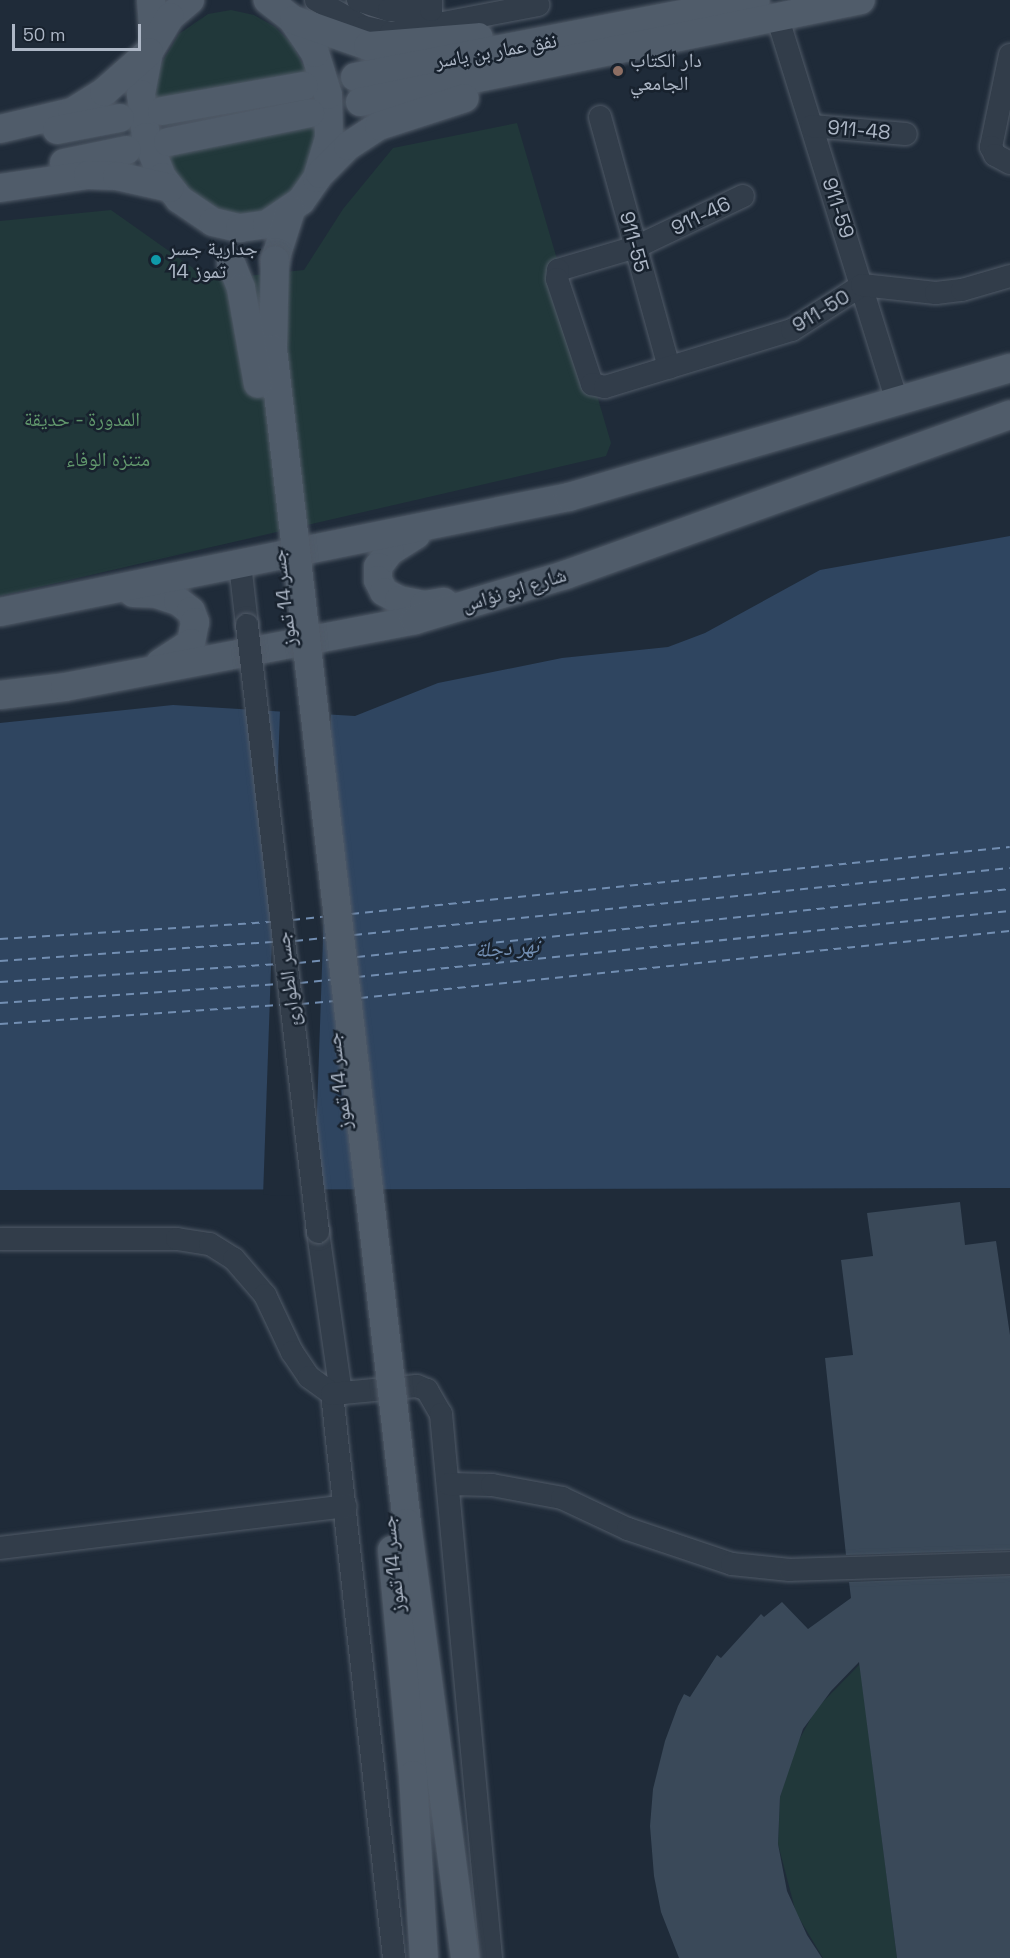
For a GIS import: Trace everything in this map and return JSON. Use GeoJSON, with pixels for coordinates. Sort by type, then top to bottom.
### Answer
{"type":"FeatureCollection","features":[{"type":"Feature","properties":{"kind":"main road"},"geometry":{"type":"LineString","coordinates":[[151,0],[152,46],[142,80],[143,123],[155,164],[170,188],[201,216],[226,226],[254,227],[291,210],[317,178],[363,135],[401,116],[638,35],[716,4],[767,8]]}},
{"type":"Feature","properties":{"kind":"main road"},"geometry":{"type":"LineString","coordinates":[[0,129],[72,112],[104,92],[152,46],[170,17],[190,0]]}},
{"type":"Feature","properties":{"kind":"main road"},"geometry":{"type":"LineString","coordinates":[[268,0],[292,18],[321,32],[368,46],[538,12],[638,35],[767,8],[861,0]]}},
{"type":"Feature","properties":{"kind":"main road"},"geometry":{"type":"LineString","coordinates":[[292,18],[315,53],[328,94],[329,138],[317,178]]}},
{"type":"Feature","properties":{"kind":"main road","name":"نفق عمار بن ياسر"},"geometry":{"type":"LineString","coordinates":[[357,89],[638,35]]}},
{"type":"Feature","properties":{"kind":"main road"},"geometry":{"type":"LineString","coordinates":[[162,111],[307,99],[168,142]]}},
{"type":"Feature","properties":{"kind":"main road"},"geometry":{"type":"LineString","coordinates":[[0,140],[120,118]]}},
{"type":"Feature","properties":{"kind":"main road"},"geometry":{"type":"LineString","coordinates":[[0,176],[128,150]]}},
{"type":"Feature","properties":{"kind":"main road"},"geometry":{"type":"LineString","coordinates":[[0,188],[88,175],[117,176],[170,188]]}},
{"type":"Feature","properties":{"kind":"main road","name":"جسر 14 تموز"},"geometry":{"type":"LineString","coordinates":[[291,210],[275,260],[273,349],[407,1523],[465,1958]]}},
{"type":"Feature","properties":{"kind":"main road","name":"جسر 14 تموز"},"geometry":{"type":"LineString","coordinates":[[201,216],[231,263],[241,288],[255,364],[364,1303],[410,1734],[424,1958]]}},
{"type":"Feature","properties":{"kind":"main road"},"geometry":{"type":"LineString","coordinates":[[0,612],[487,516],[568,497],[1010,369]]}},
{"type":"Feature","properties":{"kind":"main road","name":"شارع ابو نؤاس"},"geometry":{"type":"LineString","coordinates":[[0,695],[65,687],[415,620],[565,575],[1010,415]]}},
{"type":"Feature","properties":{"kind":"main road"},"geometry":{"type":"LineString","coordinates":[[487,516],[405,539],[378,567],[378,580],[384,592],[424,605],[481,596],[565,575]]}},
{"type":"Feature","properties":{"kind":"main road"},"geometry":{"type":"LineString","coordinates":[[30,606],[126,592],[156,594],[191,611],[196,634],[174,657],[65,687]]}},
{"type":"Feature","properties":{"kind":"street"},"geometry":{"type":"LineString","coordinates":[[316,0],[364,27],[391,33],[538,12]]}},
{"type":"Feature","properties":{"kind":"street"},"geometry":{"type":"LineString","coordinates":[[358,0],[389,10],[431,10],[431,0]]}},
{"type":"Feature","properties":{"kind":"street","name":"911-59"},"geometry":{"type":"LineString","coordinates":[[767,8],[812,126],[897,400]]}},
{"type":"Feature","properties":{"kind":"street"},"geometry":{"type":"LineString","coordinates":[[1010,55],[991,147],[995,155],[1010,163]]}},
{"type":"Feature","properties":{"kind":"street","name":"911-55"},"geometry":{"type":"LineString","coordinates":[[600,117],[669,368]]}},
{"type":"Feature","properties":{"kind":"street","name":"911-48"},"geometry":{"type":"LineString","coordinates":[[812,126],[906,134]]}},
{"type":"Feature","properties":{"kind":"street","name":"911-46"},"geometry":{"type":"LineString","coordinates":[[558,270],[636,248],[742,196]]}},
{"type":"Feature","properties":{"kind":"street","name":"911-50"},"geometry":{"type":"LineString","coordinates":[[558,270],[557,279],[592,384],[605,387],[792,330],[862,285],[936,293],[962,290],[1010,276]]}},
{"type":"Feature","properties":{"kind":"street","name":"جسر الطوارئ"},"geometry":{"type":"LineString","coordinates":[[240,564],[336,1393],[345,1506],[394,1958]]}},
{"type":"Feature","properties":{"kind":"street"},"geometry":{"type":"LineString","coordinates":[[0,1239],[177,1239],[210,1244],[234,1258],[265,1295],[297,1360],[309,1377],[336,1393],[417,1386],[427,1390],[441,1414],[449,1484],[491,1958]]}},
{"type":"Feature","properties":{"kind":"street"},"geometry":{"type":"LineString","coordinates":[[449,1484],[492,1485],[562,1498],[628,1528],[732,1564],[790,1570],[1010,1563]]}},
{"type":"Feature","properties":{"kind":"street"},"geometry":{"type":"LineString","coordinates":[[0,1548],[345,1506]]}},
{"type":"Feature","properties":{"kind":"green space"},"geometry":{"type":"Polygon","coordinates":[[[231,10],[254,15],[275,27],[292,44],[309,76],[154,100],[161,64],[179,34],[208,14],[231,10]]]}},
{"type":"Feature","properties":{"kind":"green space"},"geometry":{"type":"Polygon","coordinates":[[[316,115],[315,137],[305,172],[292,191],[263,211],[239,214],[216,210],[179,181],[163,149],[316,115]]]}},
{"type":"Feature","properties":{"kind":"green space"},"geometry":{"type":"Polygon","coordinates":[[[517,123],[611,443],[606,456],[0,596],[0,221],[111,210],[210,280],[304,270],[343,209],[393,148],[517,123]]]}},
{"type":"Feature","properties":{"kind":"green space"},"geometry":{"type":"Polygon","coordinates":[[[860,1664],[897,1958],[823,1958],[796,1913],[778,1844],[780,1797],[793,1751],[816,1709],[860,1664]]]}},
{"type":"Feature","properties":{"kind":"water","name":"نهر دجلة"},"geometry":{"type":"Polygon","coordinates":[[[1010,536],[1010,1188],[0,1190],[0,723],[173,705],[355,716],[438,683],[562,658],[668,647],[705,633],[820,570],[1010,536]]]}},
{"type":"Feature","properties":{"kind":"pier"},"geometry":{"type":"Polygon","coordinates":[[[280,710],[331,712],[314,1196],[263,1195],[280,710]]]}},
{"type":"Feature","properties":{"kind":"building"},"geometry":{"type":"Polygon","coordinates":[[[960,1202],[965,1245],[996,1241],[1010,1335],[1010,1550],[846,1555],[825,1358],[853,1355],[841,1260],[873,1256],[867,1213],[960,1202]]]}},
{"type":"Feature","properties":{"kind":"building"},"geometry":{"type":"Polygon","coordinates":[[[1010,1576],[1010,1958],[897,1958],[859,1662],[831,1691],[803,1729],[780,1797],[778,1844],[787,1891],[807,1935],[822,1958],[679,1958],[661,1912],[654,1876],[650,1826],[653,1789],[665,1741],[678,1706],[684,1694],[690,1697],[717,1655],[721,1658],[761,1614],[764,1617],[782,1602],[808,1629],[851,1598],[849,1582],[1010,1576]]]}},
{"type":"Feature","properties":{"kind":"ferry route"},"geometry":{"type":"LineString","coordinates":[[351,914],[1010,847]]}},
{"type":"Feature","properties":{"kind":"ferry route"},"geometry":{"type":"LineString","coordinates":[[354,935],[1010,868]]}},
{"type":"Feature","properties":{"kind":"ferry route"},"geometry":{"type":"LineString","coordinates":[[357,957],[1010,889]]}},
{"type":"Feature","properties":{"kind":"ferry route"},"geometry":{"type":"LineString","coordinates":[[357,977],[1010,911]]}},
{"type":"Feature","properties":{"kind":"ferry route"},"geometry":{"type":"LineString","coordinates":[[292,920],[323,917]]}},
{"type":"Feature","properties":{"kind":"ferry route"},"geometry":{"type":"LineString","coordinates":[[0,939],[272,922]]}},
{"type":"Feature","properties":{"kind":"ferry route"},"geometry":{"type":"LineString","coordinates":[[360,998],[1010,931]]}},
{"type":"Feature","properties":{"kind":"ferry route"},"geometry":{"type":"LineString","coordinates":[[295,941],[326,938]]}},
{"type":"Feature","properties":{"kind":"ferry route"},"geometry":{"type":"LineString","coordinates":[[0,961],[275,942]]}},
{"type":"Feature","properties":{"kind":"ferry route"},"geometry":{"type":"LineString","coordinates":[[298,963],[329,960]]}},
{"type":"Feature","properties":{"kind":"ferry route"},"geometry":{"type":"LineString","coordinates":[[0,982],[275,964]]}},
{"type":"Feature","properties":{"kind":"ferry route"},"geometry":{"type":"LineString","coordinates":[[300,983],[331,980]]}},
{"type":"Feature","properties":{"kind":"ferry route"},"geometry":{"type":"LineString","coordinates":[[0,1003],[278,984]]}},
{"type":"Feature","properties":{"kind":"ferry route"},"geometry":{"type":"LineString","coordinates":[[301,1004],[335,1001]]}},
{"type":"Feature","properties":{"kind":"ferry route"},"geometry":{"type":"LineString","coordinates":[[0,1024],[281,1005]]}},
{"type":"Feature","properties":{"kind":"place","name":"دار الكتاب الجامعي"},"geometry":{"type":"Point","coordinates":[618,71]}},
{"type":"Feature","properties":{"kind":"place","name":"جدارية جسر 14 تموز"},"geometry":{"type":"Point","coordinates":[156,260]}},
{"type":"Feature","properties":{"kind":"park label","name":"المدورة - حديقة"},"geometry":{"type":"Point","coordinates":[82,419]}},
{"type":"Feature","properties":{"kind":"park label","name":"متنزه الوفاء"},"geometry":{"type":"Point","coordinates":[108,459]}}]}
